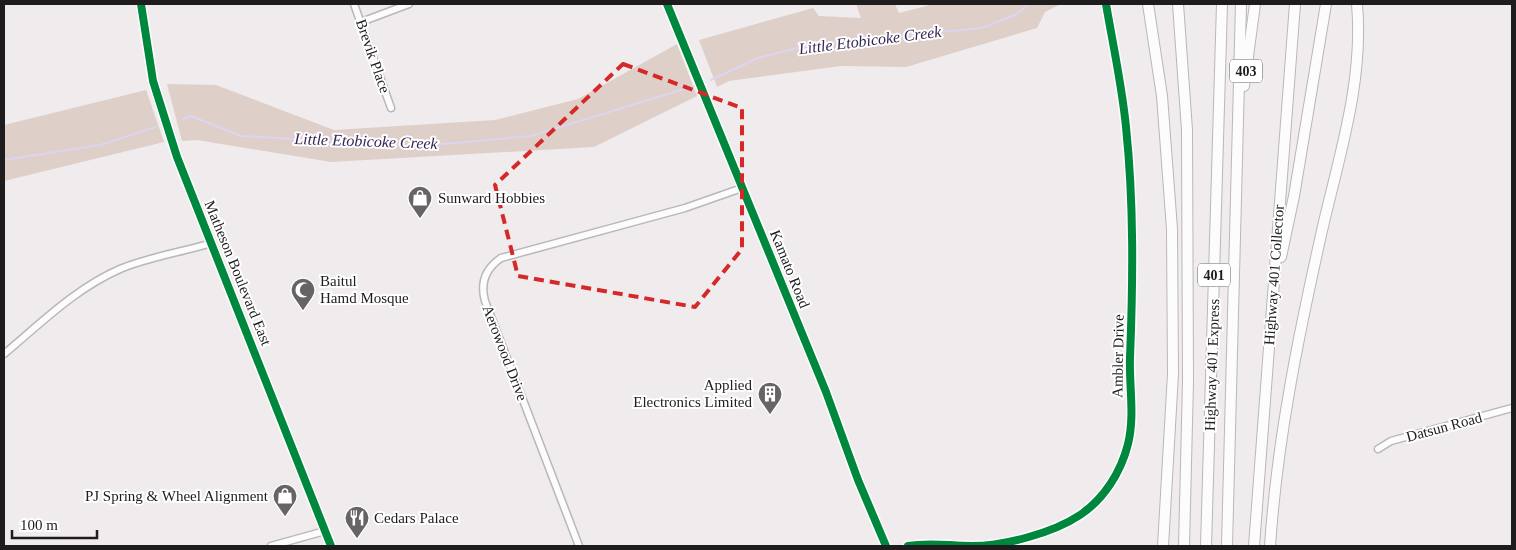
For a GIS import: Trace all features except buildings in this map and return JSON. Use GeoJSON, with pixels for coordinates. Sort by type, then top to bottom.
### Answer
{"type":"FeatureCollection","features":[{"type":"Feature","properties":{"kind":"highway"},"geometry":{"type":"LineString","coordinates":[[1148,4],[1162,96],[1172,229],[1173,374],[1163,546]]}},
{"type":"Feature","properties":{"kind":"highway","name":"401"},"geometry":{"type":"LineString","coordinates":[[1178,4],[1187,130],[1188,382],[1184,546]]}},
{"type":"Feature","properties":{"kind":"highway","name":"Highway 401 Express"},"geometry":{"type":"LineString","coordinates":[[1206,546],[1222,4]]}},
{"type":"Feature","properties":{"kind":"highway","name":"Highway 401 Express"},"geometry":{"type":"LineString","coordinates":[[1227,546],[1241,4]]}},
{"type":"Feature","properties":{"kind":"highway","name":"403"},"geometry":{"type":"LineString","coordinates":[[1237,139],[1255,4]]}},
{"type":"Feature","properties":{"kind":"highway","name":"Highway 401 Collector"},"geometry":{"type":"LineString","coordinates":[[1254,546],[1295,4]]}},
{"type":"Feature","properties":{"kind":"highway"},"geometry":{"type":"LineString","coordinates":[[1273,290],[1294,196],[1326,4]]}},
{"type":"Feature","properties":{"kind":"highway"},"geometry":{"type":"LineString","coordinates":[[1270,545],[1279,450],[1288,388],[1355,83],[1359,35],[1357,4]]}},
{"type":"Feature","properties":{"kind":"street","name":"Matheson Boulevard East"},"geometry":{"type":"LineString","coordinates":[[141,4],[156,91],[177,157],[331,546]]}},
{"type":"Feature","properties":{"kind":"street","name":"Brevik Place"},"geometry":{"type":"LineString","coordinates":[[354,4],[392,108]]}},
{"type":"Feature","properties":{"kind":"street"},"geometry":{"type":"LineString","coordinates":[[362,22],[409,4]]}},
{"type":"Feature","properties":{"kind":"street","name":"Kamato Road"},"geometry":{"type":"LineString","coordinates":[[667,4],[826,392],[858,480],[886,546]]}},
{"type":"Feature","properties":{"kind":"street","name":"Ambler Drive"},"geometry":{"type":"LineString","coordinates":[[908,546],[941,543],[984,545],[1052,529],[1074,519],[1090,508],[1105,491],[1120,468],[1128,444],[1131,418],[1130,371],[1134,268],[1126,125],[1106,4]]}},
{"type":"Feature","properties":{"kind":"street","name":"Aerowood Drive"},"geometry":{"type":"LineString","coordinates":[[579,546],[485,301],[482,292],[484,278],[494,263],[501,258],[685,208],[742,188]]}},
{"type":"Feature","properties":{"kind":"street"},"geometry":{"type":"LineString","coordinates":[[4,354],[72,297],[108,275],[140,262],[212,243]]}},
{"type":"Feature","properties":{"kind":"street","name":"Datsun Road"},"geometry":{"type":"LineString","coordinates":[[1378,450],[1391,441],[1512,408]]}},
{"type":"Feature","properties":{"kind":"street"},"geometry":{"type":"LineString","coordinates":[[271,546],[325,531]]}},
{"type":"Feature","properties":{"kind":"highlighted area"},"geometry":{"type":"Polygon","coordinates":[[[623,64],[742,108],[742,249],[695,307],[518,276],[495,185],[623,64]]]}},
{"type":"Feature","properties":{"kind":"shaded area"},"geometry":{"type":"Polygon","coordinates":[[[856,4],[895,4],[899,13],[934,4],[1061,4],[1045,12],[1037,28],[906,67],[841,66],[729,81],[717,87],[699,40],[813,8],[819,16],[861,18],[856,4]]]}},
{"type":"Feature","properties":{"kind":"shaded area"},"geometry":{"type":"Polygon","coordinates":[[[677,44],[697,96],[594,147],[331,162],[197,140],[182,141],[167,84],[216,85],[334,130],[495,120],[578,99],[677,44]]]}},
{"type":"Feature","properties":{"kind":"shaded area"},"geometry":{"type":"Polygon","coordinates":[[[146,90],[164,142],[4,181],[4,125],[146,90]]]}},
{"type":"Feature","properties":{"kind":"waterway","name":"Little Etobicoke Creek"},"geometry":{"type":"LineString","coordinates":[[711,80],[758,58],[813,44],[982,28],[1017,14],[1028,4]]}},
{"type":"Feature","properties":{"kind":"waterway","name":"Little Etobicoke Creek"},"geometry":{"type":"LineString","coordinates":[[183,119],[191,116],[241,136],[420,146],[531,136],[694,86]]}},
{"type":"Feature","properties":{"kind":"waterway","name":"Little Etobicoke Creek"},"geometry":{"type":"LineString","coordinates":[[4,160],[100,145],[156,127]]}},
{"type":"Feature","properties":{"kind":"cycle path"},"geometry":{"type":"LineString","coordinates":[[141,4],[153,81],[177,157],[331,546]]}},
{"type":"Feature","properties":{"kind":"cycle path"},"geometry":{"type":"LineString","coordinates":[[667,4],[826,392],[858,480],[886,546]]}},
{"type":"Feature","properties":{"kind":"cycle path"},"geometry":{"type":"LineString","coordinates":[[908,546],[999,544],[1042,533],[1069,522],[1089,509],[1104,493],[1121,465],[1128,444],[1131,423],[1132,242],[1129,156],[1120,81],[1106,4]]}},
{"type":"Feature","properties":{"kind":"place","name":"Sunward Hobbies"},"geometry":{"type":"Point","coordinates":[420,219]}},
{"type":"Feature","properties":{"kind":"place","name":"Baitul Hamd Mosque"},"geometry":{"type":"Point","coordinates":[303,311]}},
{"type":"Feature","properties":{"kind":"place","name":"Applied Electronics Limited"},"geometry":{"type":"Point","coordinates":[770,415]}},
{"type":"Feature","properties":{"kind":"place","name":"PJ Spring & Wheel Alignment"},"geometry":{"type":"Point","coordinates":[285,517]}},
{"type":"Feature","properties":{"kind":"place","name":"Cedars Palace"},"geometry":{"type":"Point","coordinates":[357,539]}}]}
